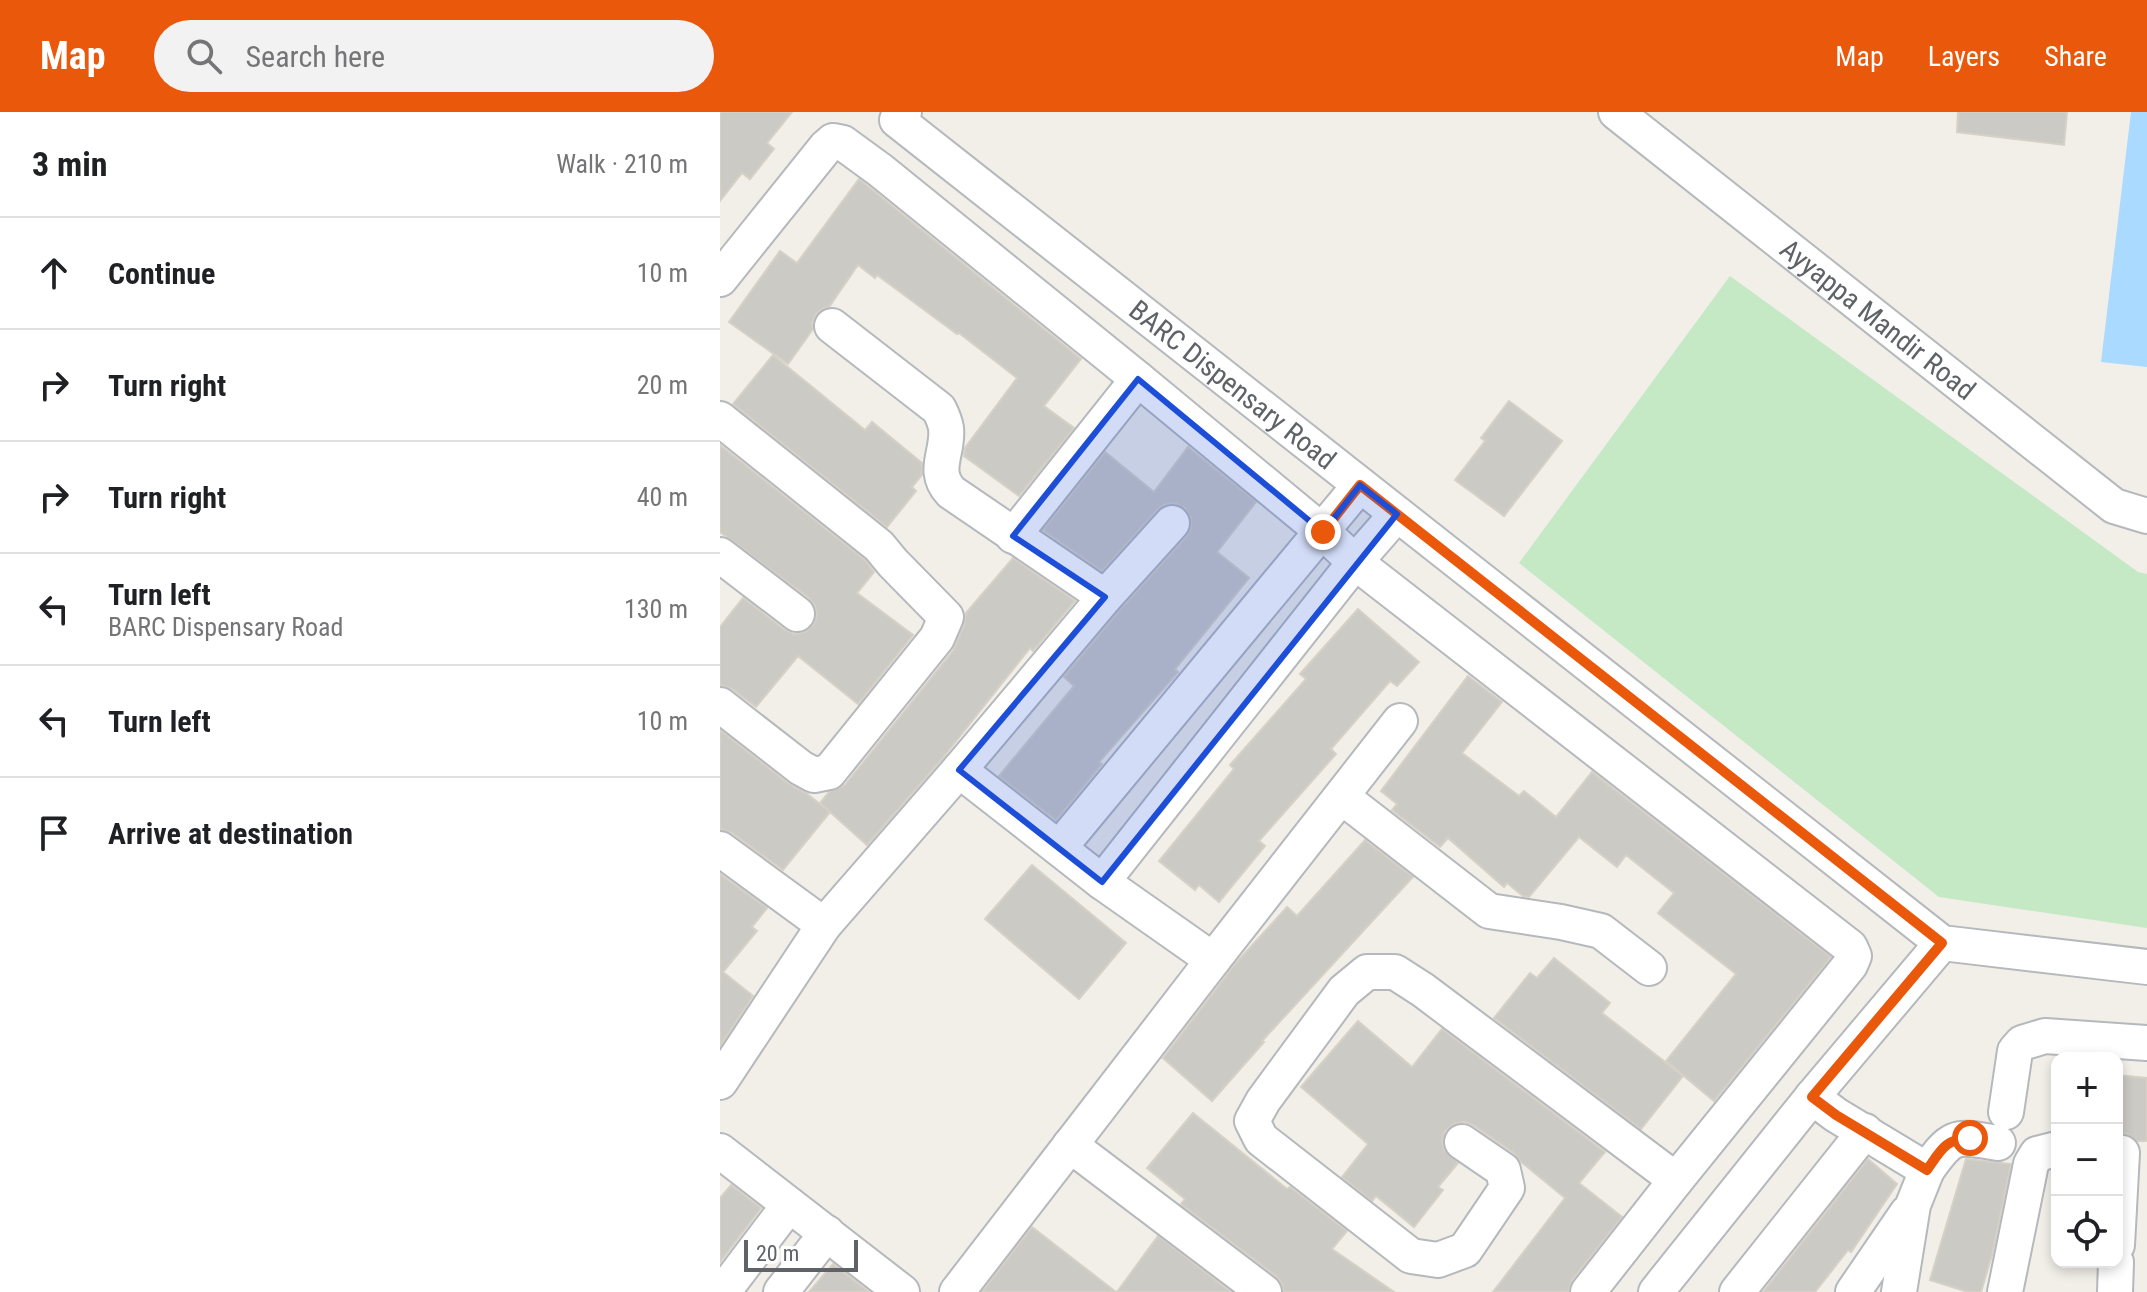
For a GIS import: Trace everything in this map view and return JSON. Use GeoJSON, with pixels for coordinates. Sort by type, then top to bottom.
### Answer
{"type":"FeatureCollection","features":[{"type":"Feature","properties":{"kind":"street","name":"BARC Dispensary Road"},"geometry":{"type":"LineString","coordinates":[[904,112],[897,120],[1942,943]]}},
{"type":"Feature","properties":{"kind":"street","name":"Ayyappa Mandir Road"},"geometry":{"type":"LineString","coordinates":[[1616,112],[2114,506],[2147,516]]}},
{"type":"Feature","properties":{"kind":"street"},"geometry":{"type":"LineString","coordinates":[[720,279],[826,147],[833,141],[843,143],[1138,379],[1355,562],[1850,947],[1854,956],[1850,965],[1588,1292]]}},
{"type":"Feature","properties":{"kind":"street"},"geometry":{"type":"LineString","coordinates":[[832,326],[939,409],[946,426],[941,465],[943,484],[951,492],[1105,597]]}},
{"type":"Feature","properties":{"kind":"street"},"geometry":{"type":"LineString","coordinates":[[1013,536],[1138,379]]}},
{"type":"Feature","properties":{"kind":"street"},"geometry":{"type":"LineString","coordinates":[[720,419],[879,546],[946,617],[937,638],[829,772],[814,775],[801,768],[720,705]]}},
{"type":"Feature","properties":{"kind":"street"},"geometry":{"type":"LineString","coordinates":[[1059,848],[1360,485]]}},
{"type":"Feature","properties":{"kind":"street"},"geometry":{"type":"LineString","coordinates":[[1102,882],[1355,562],[1397,514]]}},
{"type":"Feature","properties":{"kind":"street"},"geometry":{"type":"LineString","coordinates":[[720,1082],[824,925],[1172,523]]}},
{"type":"Feature","properties":{"kind":"street"},"geometry":{"type":"LineString","coordinates":[[720,555],[797,614]]}},
{"type":"Feature","properties":{"kind":"street"},"geometry":{"type":"LineString","coordinates":[[957,1292],[1400,721]]}},
{"type":"Feature","properties":{"kind":"street"},"geometry":{"type":"LineString","coordinates":[[959,770],[1102,882],[1213,960]]}},
{"type":"Feature","properties":{"kind":"street"},"geometry":{"type":"LineString","coordinates":[[1342,797],[1489,911],[1601,931],[1649,968]]}},
{"type":"Feature","properties":{"kind":"street"},"geometry":{"type":"LineString","coordinates":[[720,849],[824,925]]}},
{"type":"Feature","properties":{"kind":"street"},"geometry":{"type":"LineString","coordinates":[[1656,1292],[1812,1097],[1942,943],[2147,967]]}},
{"type":"Feature","properties":{"kind":"street"},"geometry":{"type":"LineString","coordinates":[[1462,1142],[1503,1170],[1507,1188],[1465,1250],[1438,1260],[1411,1256],[1261,1139],[1252,1121],[1263,1101],[1344,991],[1367,972],[1395,972],[1676,1180]]}},
{"type":"Feature","properties":{"kind":"street"},"geometry":{"type":"LineString","coordinates":[[1899,1292],[1913,1205],[1927,1170],[1944,1146],[1957,1139],[2002,1127],[2015,1051],[2022,1043],[2045,1036],[2147,1043]]}},
{"type":"Feature","properties":{"kind":"street"},"geometry":{"type":"LineString","coordinates":[[1812,1097],[1927,1170]]}},
{"type":"Feature","properties":{"kind":"street"},"geometry":{"type":"LineString","coordinates":[[1737,1292],[1865,1131]]}},
{"type":"Feature","properties":{"kind":"street"},"geometry":{"type":"LineString","coordinates":[[1070,1145],[1264,1292]]}},
{"type":"Feature","properties":{"kind":"street"},"geometry":{"type":"LineString","coordinates":[[2005,1292],[2031,1164],[2037,1154],[2051,1150]]}},
{"type":"Feature","properties":{"kind":"street"},"geometry":{"type":"LineString","coordinates":[[720,1151],[902,1292]]}},
{"type":"Feature","properties":{"kind":"street"},"geometry":{"type":"LineString","coordinates":[[2123,1200],[2129,1154]]}},
{"type":"Feature","properties":{"kind":"street"},"geometry":{"type":"LineString","coordinates":[[723,1292],[789,1205]]}},
{"type":"Feature","properties":{"kind":"street"},"geometry":{"type":"LineString","coordinates":[[1853,1292],[1913,1205]]}},
{"type":"Feature","properties":{"kind":"street"},"geometry":{"type":"LineString","coordinates":[[781,1292],[827,1233]]}},
{"type":"Feature","properties":{"kind":"street"},"geometry":{"type":"LineString","coordinates":[[2115,1292],[2116,1268]]}},
{"type":"Feature","properties":{"kind":"highlighted area"},"geometry":{"type":"Polygon","coordinates":[[[1138,379],[1323,532],[1360,485],[1397,514],[1102,882],[959,770],[1105,597],[1013,536],[1138,379]]]}},
{"type":"Feature","properties":{"kind":"green space"},"geometry":{"type":"Polygon","coordinates":[[[1730,276],[2138,572],[2147,574],[2147,928],[1939,897],[1519,563],[1730,276]]]}},
{"type":"Feature","properties":{"kind":"water"},"geometry":{"type":"Polygon","coordinates":[[[2131,112],[2147,112],[2147,367],[2101,362],[2131,112]]]}},
{"type":"Feature","properties":{"kind":"building"},"geometry":{"type":"Polygon","coordinates":[[[720,112],[792,112],[767,143],[774,149],[750,179],[742,173],[720,201],[720,112]]]}},
{"type":"Feature","properties":{"kind":"building"},"geometry":{"type":"Polygon","coordinates":[[[1958,112],[2067,112],[2064,145],[1957,132],[1958,112]]]}},
{"type":"Feature","properties":{"kind":"building"},"geometry":{"type":"Polygon","coordinates":[[[859,179],[1081,359],[1044,406],[1074,428],[1019,496],[964,456],[965,448],[1017,378],[877,275],[875,278],[858,265],[829,307],[816,314],[813,329],[788,364],[729,322],[780,251],[797,263],[859,179]]]}},
{"type":"Feature","properties":{"kind":"building"},"geometry":{"type":"Polygon","coordinates":[[[773,355],[865,430],[872,422],[922,463],[922,475],[912,487],[916,491],[887,527],[733,404],[773,355]]]}},
{"type":"Feature","properties":{"kind":"building"},"geometry":{"type":"Polygon","coordinates":[[[1509,401],[1562,441],[1504,516],[1455,480],[1485,441],[1481,438],[1509,401]]]}},
{"type":"Feature","properties":{"kind":"building"},"geometry":{"type":"Polygon","coordinates":[[[720,445],[865,560],[874,572],[857,593],[913,635],[858,704],[798,656],[756,707],[732,689],[720,685],[720,627],[743,598],[794,634],[805,632],[817,616],[809,598],[720,532],[720,445]]]}},
{"type":"Feature","properties":{"kind":"building"},"geometry":{"type":"Polygon","coordinates":[[[1188,447],[1256,502],[1217,552],[1249,578],[1175,669],[1178,672],[1099,762],[1102,764],[1056,820],[999,776],[1074,686],[1064,677],[1187,536],[1191,518],[1185,508],[1175,503],[1165,504],[1102,571],[1043,530],[1105,452],[1154,492],[1188,447]]]}},
{"type":"Feature","properties":{"kind":"building"},"geometry":{"type":"Polygon","coordinates":[[[1013,558],[1075,601],[1033,651],[1030,648],[941,760],[867,845],[830,812],[783,870],[732,833],[720,829],[720,730],[829,811],[820,803],[829,792],[845,785],[953,651],[966,613],[1013,558]]]}},
{"type":"Feature","properties":{"kind":"building"},"geometry":{"type":"Polygon","coordinates":[[[1358,609],[1419,662],[1397,686],[1390,681],[1331,749],[1336,754],[1259,841],[1265,846],[1219,902],[1199,885],[1195,890],[1159,861],[1234,769],[1230,765],[1306,679],[1300,674],[1358,609]]]}},
{"type":"Feature","properties":{"kind":"building"},"geometry":{"type":"Polygon","coordinates":[[[1468,676],[1502,702],[1462,753],[1519,796],[1524,791],[1556,817],[1592,772],[1831,957],[1714,1101],[1666,1061],[1736,974],[1658,913],[1674,893],[1626,855],[1617,867],[1579,837],[1529,897],[1523,896],[1507,883],[1504,887],[1448,838],[1440,847],[1392,810],[1397,804],[1381,791],[1468,676]]]}},
{"type":"Feature","properties":{"kind":"building"},"geometry":{"type":"Polygon","coordinates":[[[1365,840],[1413,877],[1262,1041],[1212,1101],[1163,1058],[1236,963],[1287,907],[1297,916],[1365,840]]]}},
{"type":"Feature","properties":{"kind":"building"},"geometry":{"type":"Polygon","coordinates":[[[1032,865],[1126,943],[1079,999],[985,919],[1032,865]]]}},
{"type":"Feature","properties":{"kind":"building"},"geometry":{"type":"Polygon","coordinates":[[[720,874],[767,908],[752,927],[757,931],[723,972],[753,996],[720,1046],[720,874]]]}},
{"type":"Feature","properties":{"kind":"building"},"geometry":{"type":"Polygon","coordinates":[[[1554,958],[1610,1003],[1602,1013],[1683,1076],[1641,1129],[1494,1018],[1530,973],[1537,978],[1554,958]]]}},
{"type":"Feature","properties":{"kind":"building"},"geometry":{"type":"Polygon","coordinates":[[[1358,1021],[1412,1067],[1442,1029],[1605,1152],[1579,1183],[1622,1217],[1572,1280],[1568,1292],[1493,1292],[1565,1198],[1514,1153],[1473,1125],[1464,1122],[1454,1124],[1445,1131],[1442,1141],[1444,1150],[1458,1163],[1438,1187],[1443,1190],[1414,1227],[1376,1196],[1372,1201],[1342,1177],[1368,1144],[1301,1087],[1358,1021]]]}},
{"type":"Feature","properties":{"kind":"building"},"geometry":{"type":"Polygon","coordinates":[[[2123,1076],[2147,1078],[2147,1141],[2137,1141],[2123,1134],[2123,1076]]]}},
{"type":"Feature","properties":{"kind":"building"},"geometry":{"type":"Polygon","coordinates":[[[1193,1113],[1287,1189],[1290,1187],[1347,1231],[1332,1249],[1394,1292],[1284,1292],[1276,1276],[1181,1204],[1185,1199],[1147,1168],[1193,1113]]]}},
{"type":"Feature","properties":{"kind":"building"},"geometry":{"type":"Polygon","coordinates":[[[1868,1159],[1897,1184],[1851,1252],[1848,1250],[1815,1292],[1763,1292],[1868,1159]]]}},
{"type":"Feature","properties":{"kind":"building"},"geometry":{"type":"Polygon","coordinates":[[[1966,1159],[2011,1164],[1981,1292],[1968,1292],[1930,1280],[1966,1159]]]}},
{"type":"Feature","properties":{"kind":"building"},"geometry":{"type":"Polygon","coordinates":[[[731,1185],[761,1208],[720,1262],[720,1198],[731,1185]]]}},
{"type":"Feature","properties":{"kind":"building"},"geometry":{"type":"Polygon","coordinates":[[[1032,1227],[1116,1292],[982,1292],[1032,1227]]]}},
{"type":"Feature","properties":{"kind":"building"},"geometry":{"type":"Polygon","coordinates":[[[1158,1236],[1231,1292],[1117,1292],[1158,1236]]]}},
{"type":"Feature","properties":{"kind":"building"},"geometry":{"type":"Polygon","coordinates":[[[833,1264],[869,1292],[809,1292],[833,1264]]]}},
{"type":"Feature","properties":{"kind":"route"},"geometry":{"type":"LineString","coordinates":[[1323,532],[1360,485],[1942,943],[1812,1097],[1927,1170],[1944,1146],[1957,1139],[1970,1138]]}}]}
